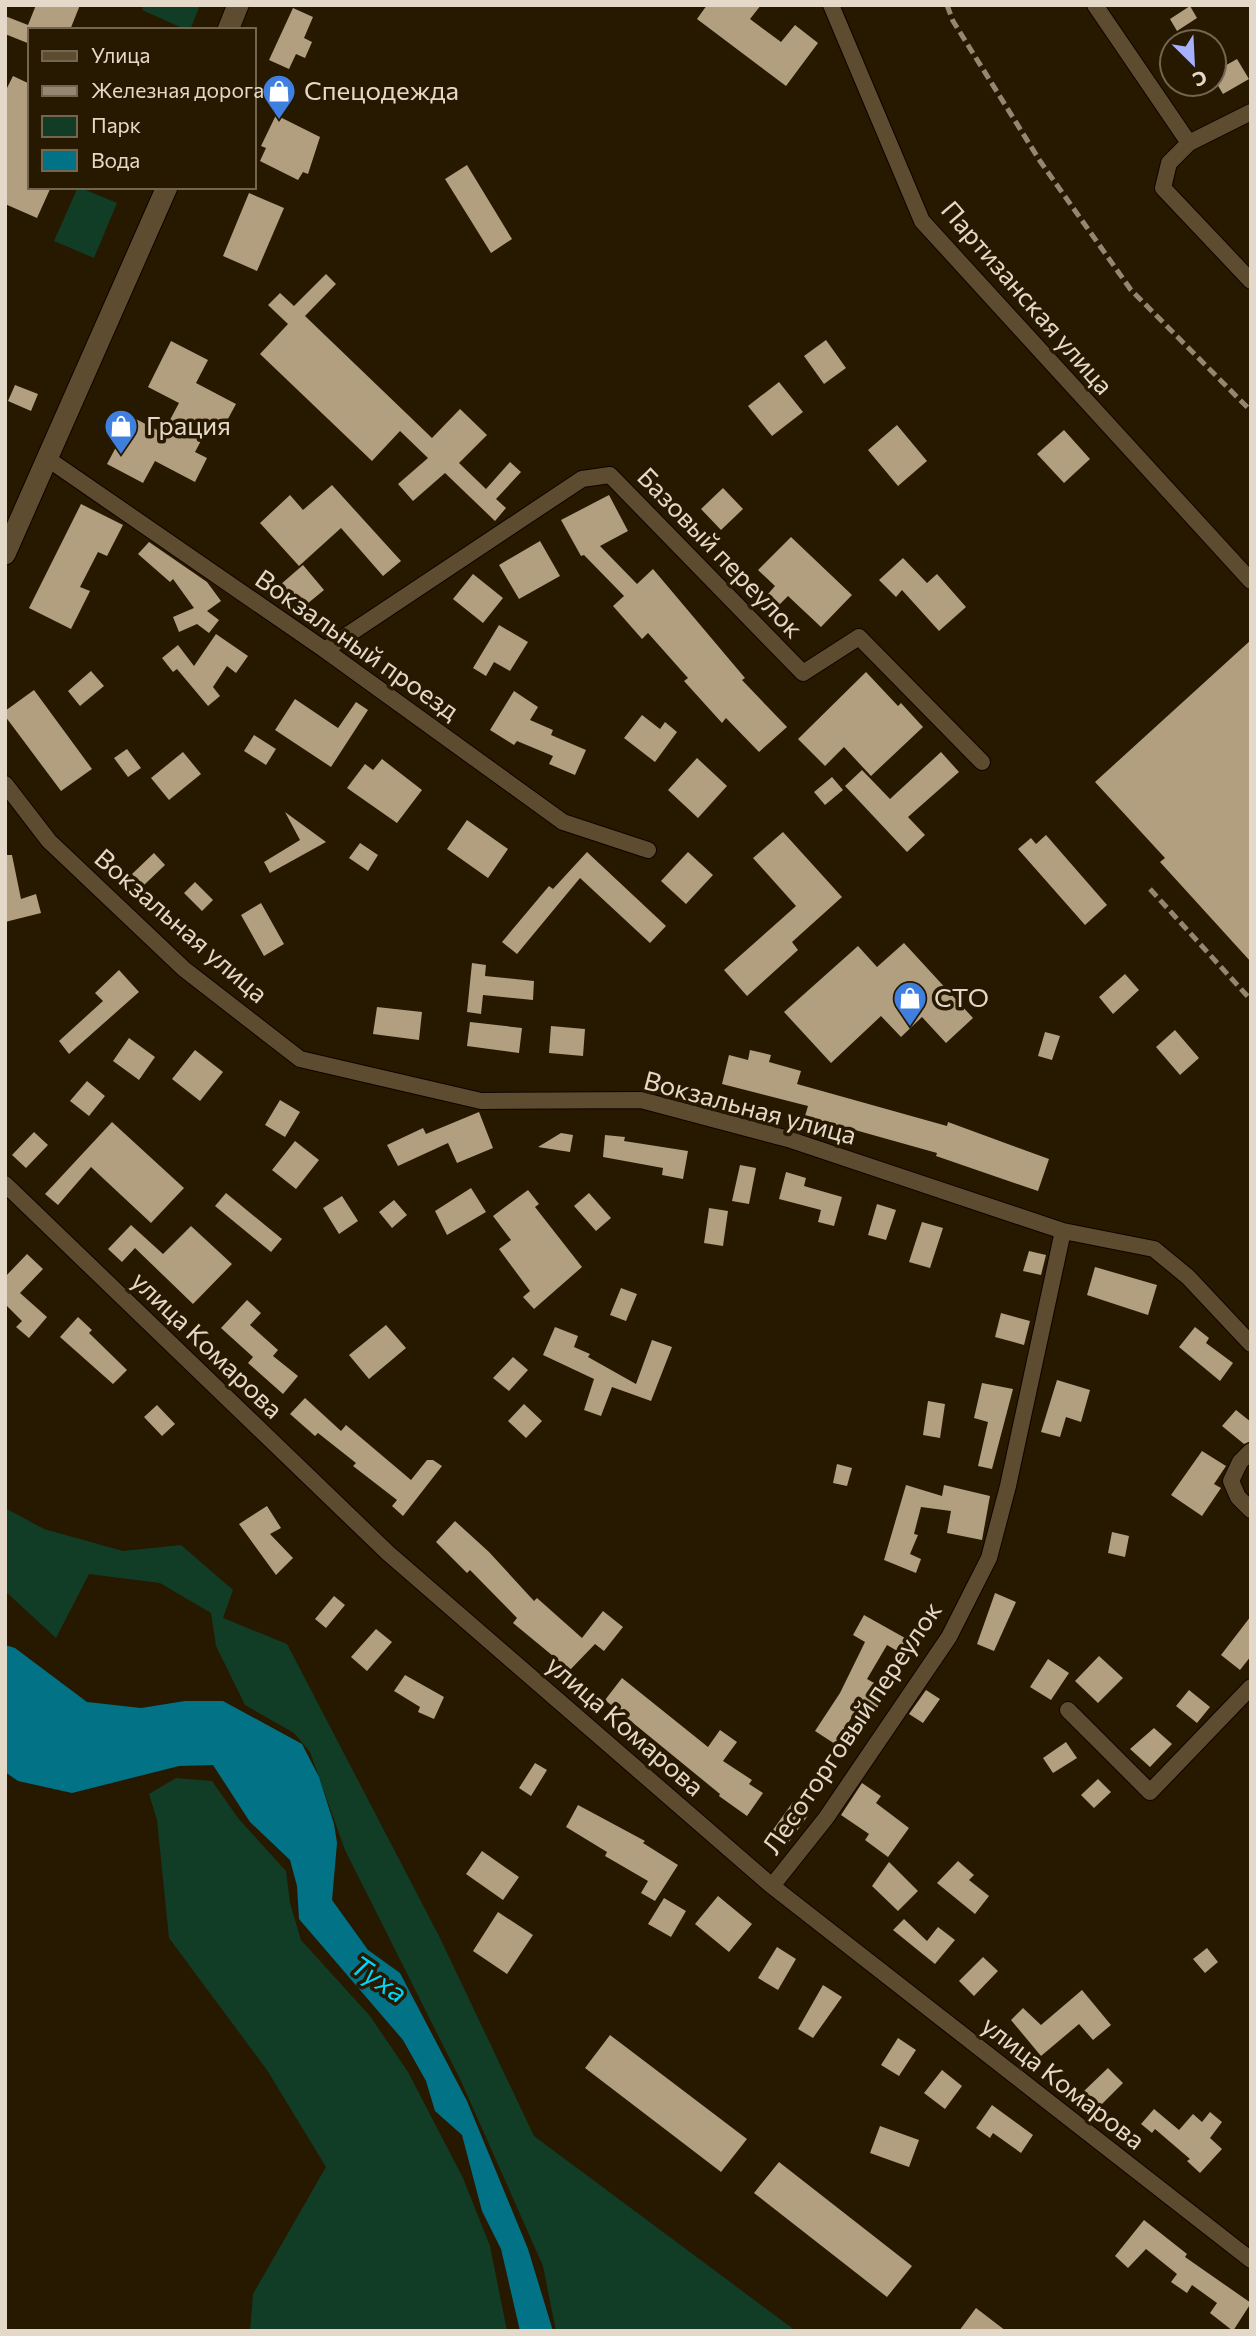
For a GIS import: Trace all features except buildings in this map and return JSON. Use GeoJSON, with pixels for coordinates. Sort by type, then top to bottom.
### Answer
{"type":"FeatureCollection","features":[{"type":"Feature","properties":{"kind":"main road"},"geometry":{"type":"LineString","coordinates":[[229,28],[238,5]]}},
{"type":"Feature","properties":{"kind":"main road"},"geometry":{"type":"LineString","coordinates":[[5,554],[166,189]]}},
{"type":"Feature","properties":{"kind":"street","name":"Партизанская улица"},"geometry":{"type":"LineString","coordinates":[[831,5],[922,221],[1251,581]]}},
{"type":"Feature","properties":{"kind":"street"},"geometry":{"type":"LineString","coordinates":[[1095,5],[1189,143]]}},
{"type":"Feature","properties":{"kind":"street"},"geometry":{"type":"LineString","coordinates":[[1251,112],[1189,143],[1169,163],[1163,188],[1251,281]]}},
{"type":"Feature","properties":{"kind":"street","name":"Вокзальный проезд"},"geometry":{"type":"LineString","coordinates":[[48,459],[325,650],[563,822],[648,850]]}},
{"type":"Feature","properties":{"kind":"street","name":"Базовый переулок"},"geometry":{"type":"LineString","coordinates":[[325,650],[583,479],[610,475],[803,673],[859,637],[982,762]]}},
{"type":"Feature","properties":{"kind":"street","name":"Вокзальная улица"},"geometry":{"type":"LineString","coordinates":[[5,784],[49,841],[184,969],[300,1059],[481,1101],[640,1100],[788,1139],[1063,1231],[1154,1249],[1188,1277],[1251,1344]]}},
{"type":"Feature","properties":{"kind":"street","name":"улица Комарова"},"geometry":{"type":"LineString","coordinates":[[5,1184],[388,1553],[772,1886],[1251,2260]]}},
{"type":"Feature","properties":{"kind":"street","name":"Лесоторговый переулок"},"geometry":{"type":"LineString","coordinates":[[772,1886],[826,1818],[949,1637],[989,1558],[1063,1231]]}},
{"type":"Feature","properties":{"kind":"street"},"geometry":{"type":"LineString","coordinates":[[1251,1451],[1240,1462],[1231,1481],[1238,1497],[1251,1510]]}},
{"type":"Feature","properties":{"kind":"street"},"geometry":{"type":"LineString","coordinates":[[1068,1710],[1150,1792],[1248,1696]]}},
{"type":"Feature","properties":{"kind":"green space"},"geometry":{"type":"Polygon","coordinates":[[[144,5],[200,5],[191,28],[182,28],[142,10],[144,5]]]}},
{"type":"Feature","properties":{"kind":"green space"},"geometry":{"type":"Polygon","coordinates":[[[77,189],[117,203],[94,258],[54,241],[77,189]]]}},
{"type":"Feature","properties":{"kind":"green space"},"geometry":{"type":"Polygon","coordinates":[[[5,1508],[44,1529],[123,1551],[181,1545],[233,1590],[223,1618],[287,1644],[439,1936],[534,2136],[796,2331],[556,2331],[543,2266],[461,2081],[345,1850],[310,1752],[294,1733],[245,1705],[216,1646],[211,1613],[160,1583],[89,1574],[56,1638],[5,1591],[5,1508]]]}},
{"type":"Feature","properties":{"kind":"green space"},"geometry":{"type":"Polygon","coordinates":[[[176,1778],[212,1781],[238,1818],[286,1871],[290,1903],[301,1940],[370,2016],[408,2072],[463,2178],[490,2246],[507,2331],[250,2331],[253,2294],[326,2167],[267,2070],[169,1938],[157,1820],[149,1794],[176,1778]]]}},
{"type":"Feature","properties":{"kind":"water","name":"Туха"},"geometry":{"type":"Polygon","coordinates":[[[5,1645],[15,1648],[87,1702],[141,1708],[185,1701],[223,1701],[302,1744],[319,1777],[334,1824],[337,1843],[332,1900],[368,1950],[400,1973],[467,2101],[528,2249],[553,2331],[520,2331],[501,2249],[482,2211],[462,2135],[435,2111],[426,2081],[403,2040],[299,1919],[297,1886],[290,1860],[250,1822],[213,1765],[179,1766],[72,1793],[18,1781],[5,1772],[5,1645]]]}},
{"type":"Feature","properties":{"kind":"railway"},"geometry":{"type":"LineString","coordinates":[[947,5],[953,21],[1040,161],[1131,290],[1251,411]]}},
{"type":"Feature","properties":{"kind":"railway"},"geometry":{"type":"LineString","coordinates":[[1150,889],[1251,1000]]}},
{"type":"Feature","properties":{"kind":"place","name":"Спецодежда"},"geometry":{"type":"Point","coordinates":[279,121]}},
{"type":"Feature","properties":{"kind":"place","name":"Грация"},"geometry":{"type":"Point","coordinates":[121,456]}},
{"type":"Feature","properties":{"kind":"place","name":"СТО"},"geometry":{"type":"Point","coordinates":[910,1028]}}]}
